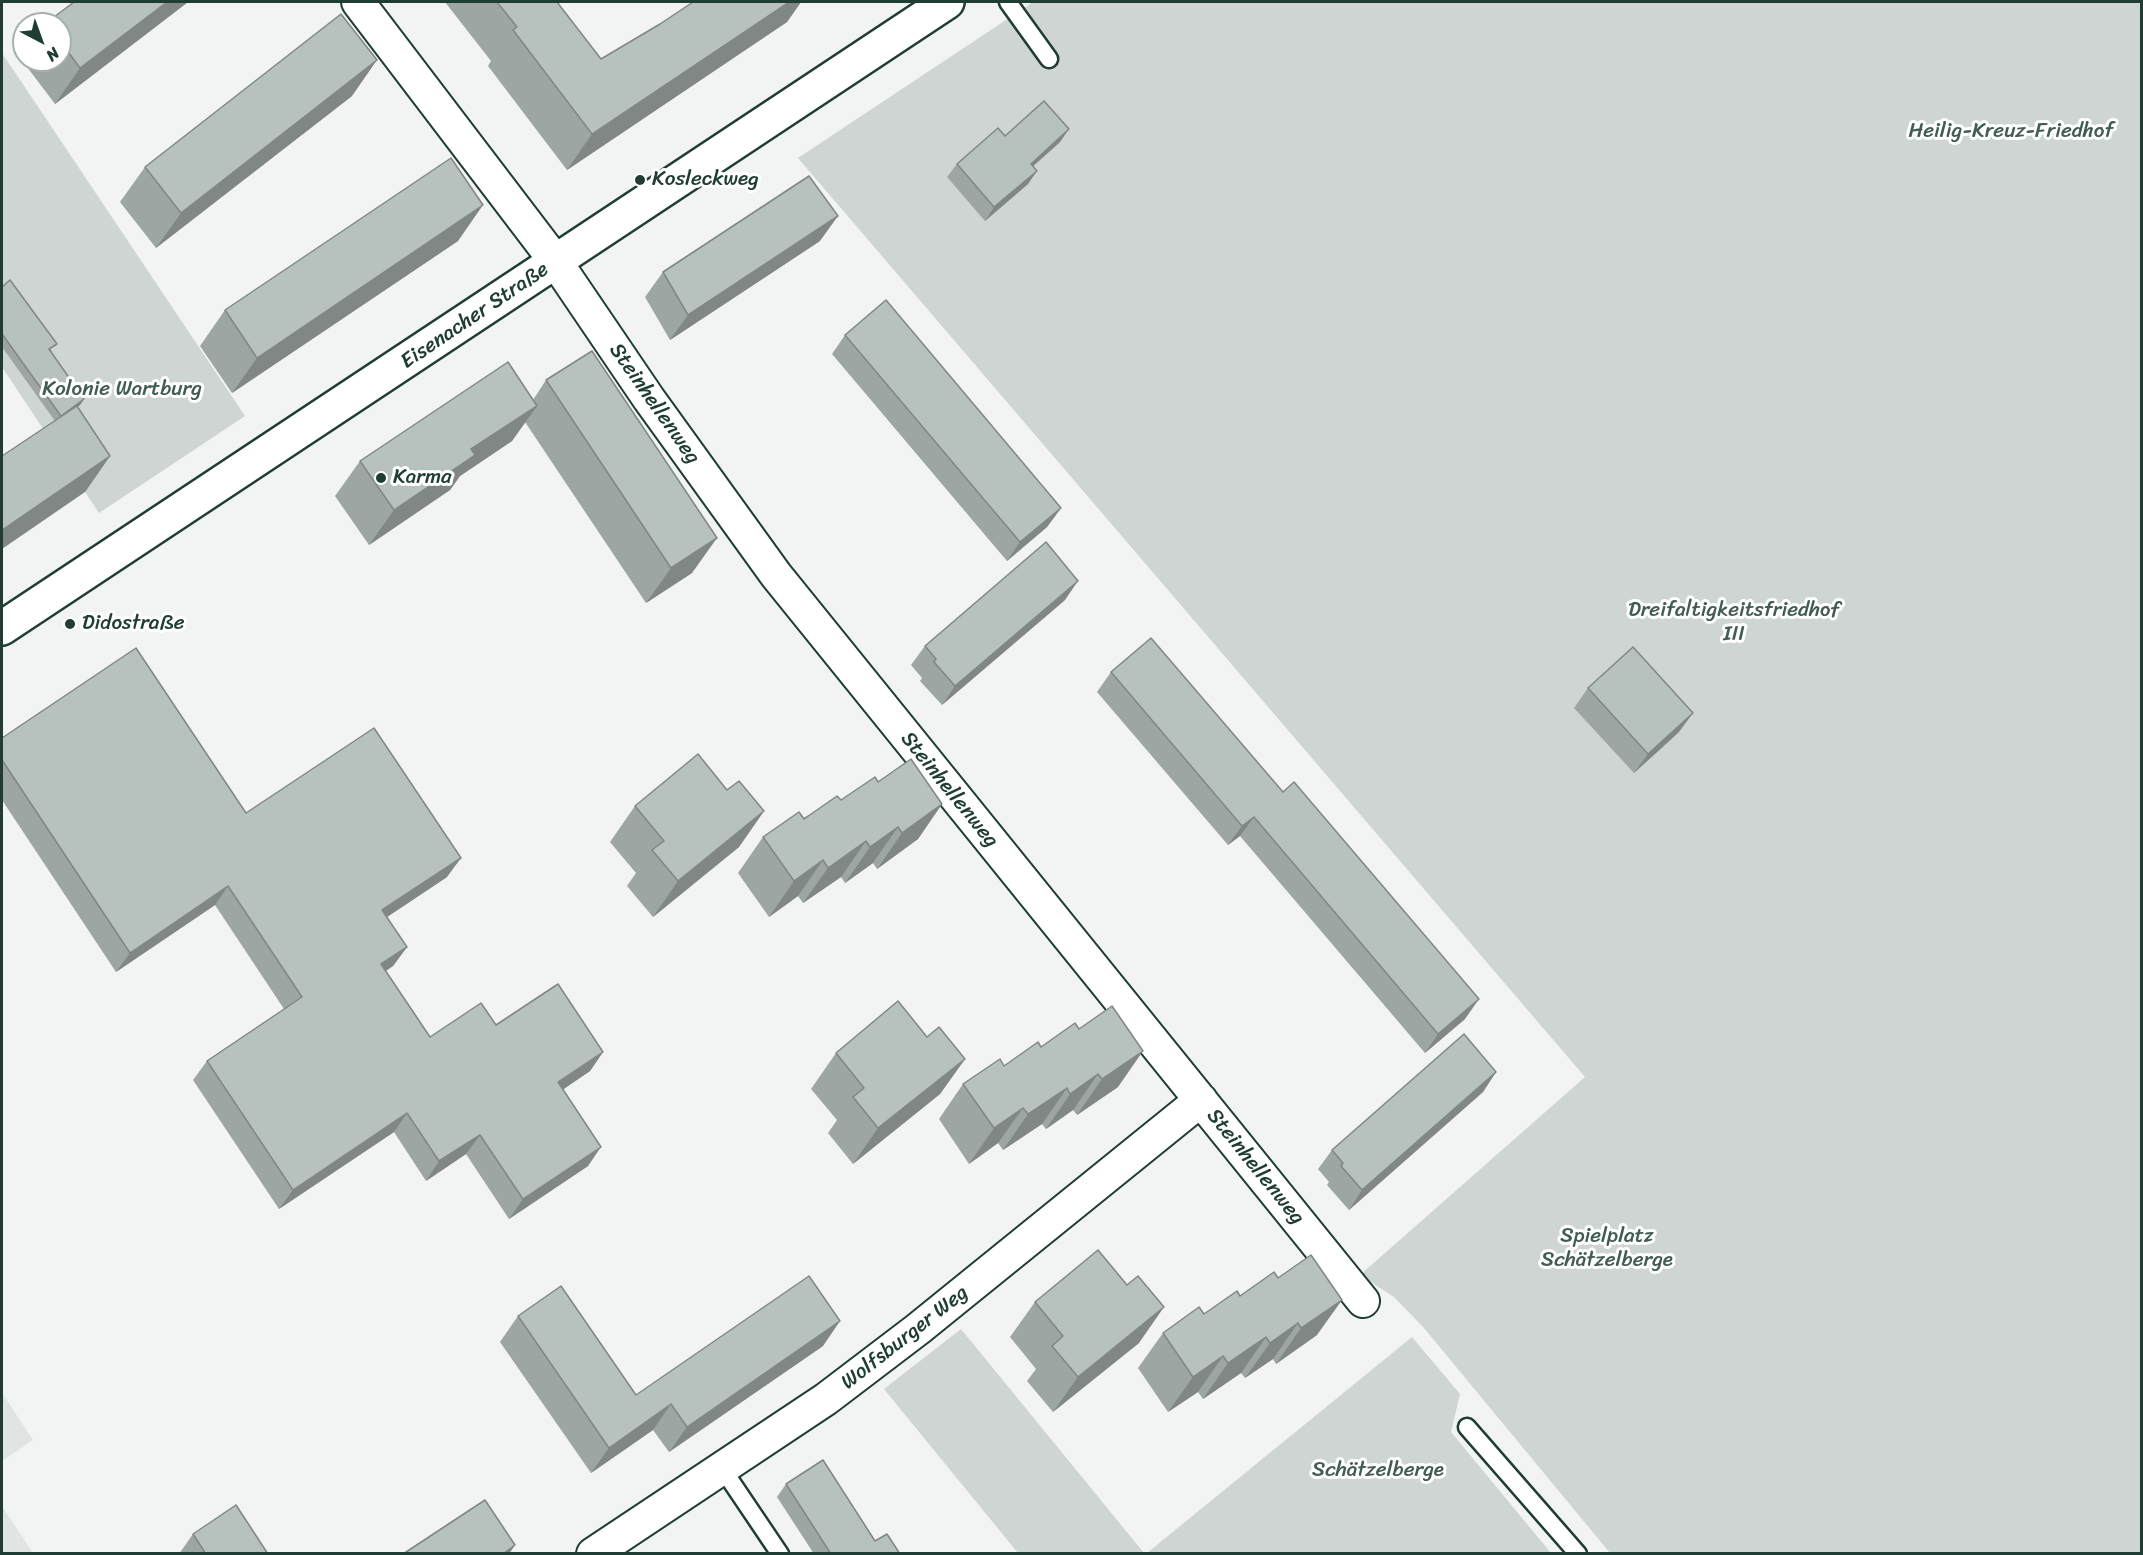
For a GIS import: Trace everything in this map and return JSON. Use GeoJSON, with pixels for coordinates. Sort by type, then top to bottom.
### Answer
{"type":"FeatureCollection","features":[{"type":"Feature","properties":{"kind":"street"},"geometry":{"type":"LineString","coordinates":[[358,2],[556,262]]}},
{"type":"Feature","properties":{"kind":"street","name":"Eisenacher Straße"},"geometry":{"type":"LineString","coordinates":[[2,628],[947,2]]}},
{"type":"Feature","properties":{"kind":"street","name":"Steinhellenweg"},"geometry":{"type":"LineString","coordinates":[[556,262],[649,399],[776,575],[1364,1301]]}},
{"type":"Feature","properties":{"kind":"street","name":"Wolfsburger Weg"},"geometry":{"type":"LineString","coordinates":[[593,1554],[826,1399],[918,1329],[1201,1100]]}},
{"type":"Feature","properties":{"kind":"lane"},"geometry":{"type":"LineString","coordinates":[[1008,2],[1049,60]]}},
{"type":"Feature","properties":{"kind":"lane"},"geometry":{"type":"LineString","coordinates":[[1467,1427],[1578,1554]]}},
{"type":"Feature","properties":{"kind":"lane"},"geometry":{"type":"LineString","coordinates":[[722,1468],[780,1554]]}},
{"type":"Feature","properties":{"kind":"shaded area"},"geometry":{"type":"Polygon","coordinates":[[[2,1393],[33,1440],[2,1461],[2,1393]]]}},
{"type":"Feature","properties":{"kind":"shaded area"},"geometry":{"type":"Polygon","coordinates":[[[2,1506],[33,1553],[2,1553],[2,1506]]]}},
{"type":"Feature","properties":{"kind":"green space","name":"Dreifaltigkeitsfriedhof III"},"geometry":{"type":"Polygon","coordinates":[[[1033,2],[2141,2],[2141,1553],[1610,1553],[1424,1328],[1394,1297],[1360,1275],[1585,1077],[798,158],[1033,2]]]}},
{"type":"Feature","properties":{"kind":"green space","name":"Kolonie Wartburg"},"geometry":{"type":"Polygon","coordinates":[[[2,53],[12,68],[12,72],[15,72],[245,416],[99,513],[2,367],[2,53]]]}},
{"type":"Feature","properties":{"kind":"green space"},"geometry":{"type":"Polygon","coordinates":[[[961,1329],[1144,1553],[1018,1553],[884,1389],[961,1329]]]}},
{"type":"Feature","properties":{"kind":"green space","name":"Schätzelberge"},"geometry":{"type":"Polygon","coordinates":[[[1412,1337],[1460,1394],[1451,1432],[1551,1553],[1147,1553],[1412,1337]]]}},
{"type":"Feature","properties":{"kind":"building"},"geometry":{"type":"Polygon","coordinates":[[[74,2],[167,2],[80,68],[72,57],[72,12],[61,12],[74,2]]]}},
{"type":"Feature","properties":{"kind":"building"},"geometry":{"type":"Polygon","coordinates":[[[497,2],[557,2],[601,59],[693,2],[789,2],[592,134],[513,30],[517,27],[497,2]]]}},
{"type":"Feature","properties":{"kind":"building"},"geometry":{"type":"Polygon","coordinates":[[[341,14],[377,60],[181,213],[145,167],[341,14]]]}},
{"type":"Feature","properties":{"kind":"building"},"geometry":{"type":"Polygon","coordinates":[[[1044,101],[1069,129],[1031,164],[1037,171],[994,207],[957,164],[998,128],[1005,136],[1044,101]]]}},
{"type":"Feature","properties":{"kind":"building"},"geometry":{"type":"Polygon","coordinates":[[[451,158],[483,205],[257,358],[225,310],[451,158]]]}},
{"type":"Feature","properties":{"kind":"building"},"geometry":{"type":"Polygon","coordinates":[[[809,176],[838,216],[688,315],[663,272],[809,176]]]}},
{"type":"Feature","properties":{"kind":"building"},"geometry":{"type":"Polygon","coordinates":[[[10,280],[57,344],[49,349],[84,399],[61,416],[2,334],[2,287],[10,280]]]}},
{"type":"Feature","properties":{"kind":"building"},"geometry":{"type":"Polygon","coordinates":[[[886,300],[1061,508],[1020,542],[845,335],[886,300]]]}},
{"type":"Feature","properties":{"kind":"building"},"geometry":{"type":"Polygon","coordinates":[[[592,351],[717,538],[671,568],[546,380],[592,351]]]}},
{"type":"Feature","properties":{"kind":"building"},"geometry":{"type":"Polygon","coordinates":[[[508,362],[537,406],[471,449],[475,455],[394,510],[360,461],[508,362]]]}},
{"type":"Feature","properties":{"kind":"building"},"geometry":{"type":"Polygon","coordinates":[[[77,406],[110,456],[2,530],[2,456],[77,406]]]}},
{"type":"Feature","properties":{"kind":"building"},"geometry":{"type":"Polygon","coordinates":[[[1046,542],[1078,581],[955,686],[934,662],[936,659],[925,646],[1046,542]]]}},
{"type":"Feature","properties":{"kind":"building"},"geometry":{"type":"Polygon","coordinates":[[[1151,638],[1283,792],[1294,782],[1479,999],[1438,1034],[1254,817],[1242,826],[1111,672],[1151,638]]]}},
{"type":"Feature","properties":{"kind":"building"},"geometry":{"type":"Polygon","coordinates":[[[1633,647],[1693,713],[1648,754],[1588,688],[1633,647]]]}},
{"type":"Feature","properties":{"kind":"building"},"geometry":{"type":"Polygon","coordinates":[[[136,648],[246,813],[374,728],[461,858],[382,910],[407,947],[381,964],[430,1037],[481,1003],[496,1025],[558,984],[603,1052],[558,1082],[601,1147],[523,1199],[480,1135],[439,1161],[407,1113],[293,1190],[207,1061],[302,997],[228,886],[130,953],[2,760],[2,738],[136,648]]]}},
{"type":"Feature","properties":{"kind":"building"},"geometry":{"type":"Polygon","coordinates":[[[698,754],[727,790],[739,781],[764,811],[678,881],[652,850],[664,841],[635,806],[698,754]]]}},
{"type":"Feature","properties":{"kind":"building"},"geometry":{"type":"Polygon","coordinates":[[[911,759],[942,804],[902,833],[898,827],[870,847],[866,841],[828,868],[823,860],[794,881],[763,837],[799,812],[804,819],[837,796],[841,800],[875,777],[878,782],[911,759]]]}},
{"type":"Feature","properties":{"kind":"building"},"geometry":{"type":"Polygon","coordinates":[[[898,1001],[927,1037],[939,1027],[965,1059],[878,1128],[853,1097],[864,1088],[836,1053],[898,1001]]]}},
{"type":"Feature","properties":{"kind":"building"},"geometry":{"type":"Polygon","coordinates":[[[1112,1006],[1143,1051],[1102,1079],[1098,1074],[1070,1094],[1067,1088],[1028,1114],[1023,1108],[994,1128],[963,1084],[1000,1059],[1004,1066],[1038,1042],[1041,1047],[1075,1023],[1079,1029],[1112,1006]]]}},
{"type":"Feature","properties":{"kind":"building"},"geometry":{"type":"Polygon","coordinates":[[[1464,1034],[1496,1072],[1362,1190],[1341,1166],[1343,1163],[1332,1150],[1464,1034]]]}},
{"type":"Feature","properties":{"kind":"building"},"geometry":{"type":"Polygon","coordinates":[[[1098,1250],[1127,1285],[1138,1276],[1164,1307],[1078,1377],[1052,1346],[1063,1336],[1035,1302],[1098,1250]]]}},
{"type":"Feature","properties":{"kind":"building"},"geometry":{"type":"Polygon","coordinates":[[[1311,1255],[1342,1300],[1301,1328],[1298,1323],[1270,1343],[1266,1337],[1228,1363],[1223,1356],[1193,1377],[1163,1333],[1199,1307],[1204,1314],[1237,1291],[1240,1296],[1274,1272],[1278,1278],[1311,1255]]]}},
{"type":"Feature","properties":{"kind":"building"},"geometry":{"type":"Polygon","coordinates":[[[809,1276],[840,1321],[687,1427],[671,1404],[609,1448],[518,1316],[561,1286],[636,1395],[809,1276]]]}},
{"type":"Feature","properties":{"kind":"building"},"geometry":{"type":"Polygon","coordinates":[[[823,1460],[875,1541],[887,1534],[900,1554],[831,1554],[786,1484],[823,1460]]]}},
{"type":"Feature","properties":{"kind":"building"},"geometry":{"type":"Polygon","coordinates":[[[485,1500],[515,1545],[503,1554],[403,1554],[485,1500]]]}},
{"type":"Feature","properties":{"kind":"building"},"geometry":{"type":"Polygon","coordinates":[[[236,1505],[268,1554],[206,1554],[193,1534],[236,1505]]]}},
{"type":"Feature","properties":{"kind":"place","name":"Kosleckweg"},"geometry":{"type":"Point","coordinates":[640,180]}},
{"type":"Feature","properties":{"kind":"place","name":"Karma"},"geometry":{"type":"Point","coordinates":[381,478]}},
{"type":"Feature","properties":{"kind":"place","name":"Didostraße"},"geometry":{"type":"Point","coordinates":[70,624]}},
{"type":"Feature","properties":{"kind":"park label","name":"Heilig-Kreuz-Friedhof"},"geometry":{"type":"Point","coordinates":[2011,132]}},
{"type":"Feature","properties":{"kind":"park label","name":"Spielplatz Schätzelberge"},"geometry":{"type":"Point","coordinates":[1607,1249]}}]}
